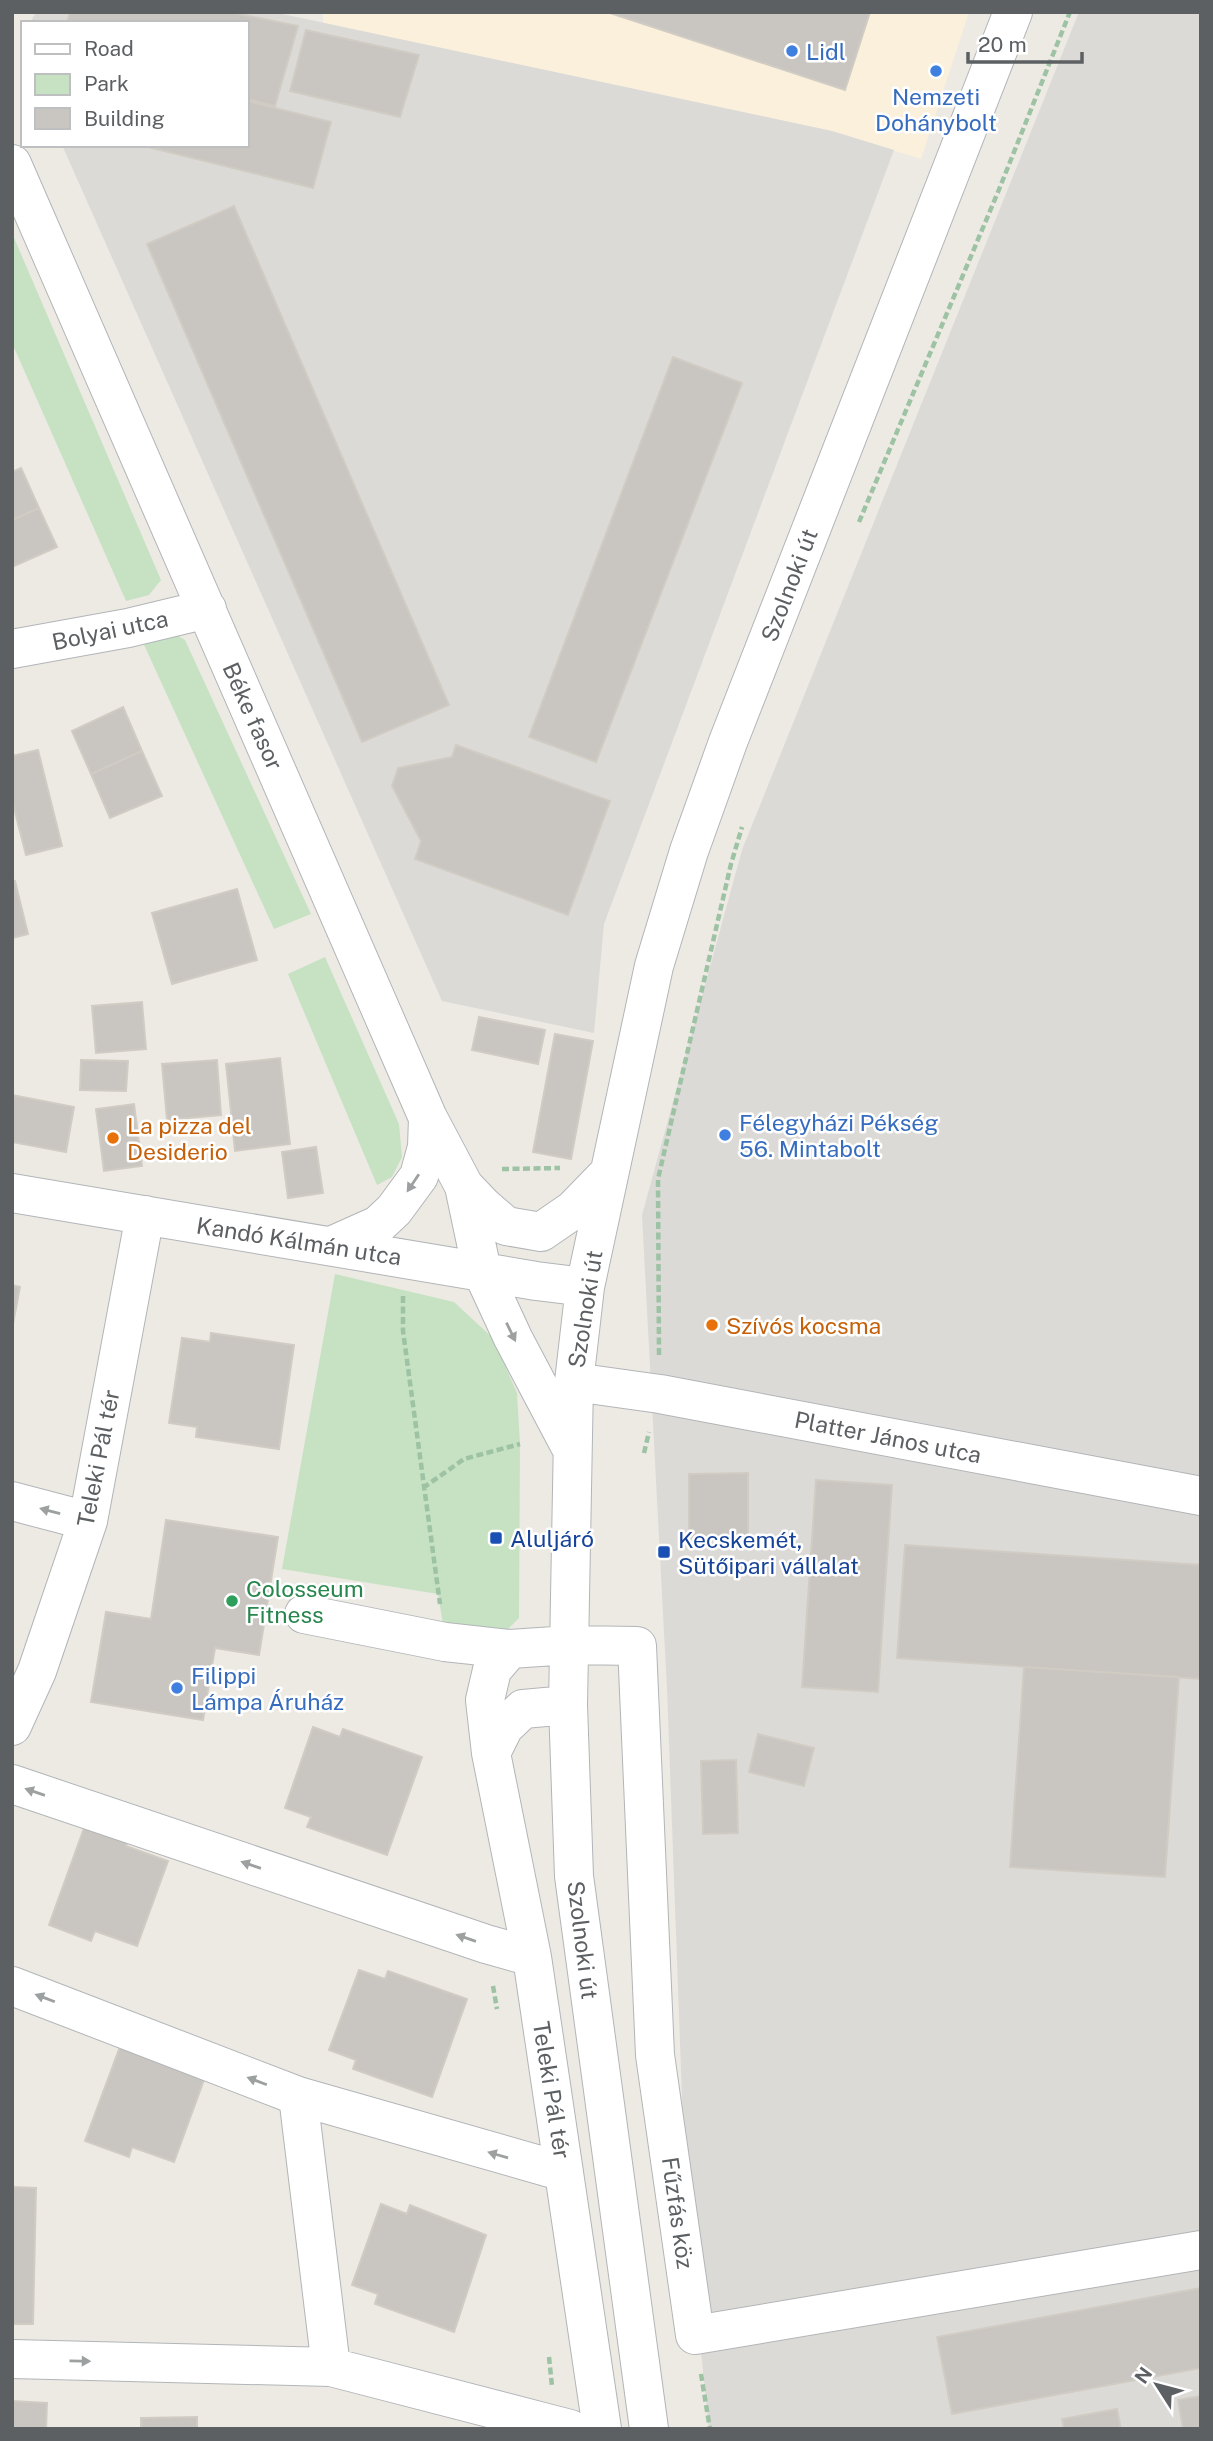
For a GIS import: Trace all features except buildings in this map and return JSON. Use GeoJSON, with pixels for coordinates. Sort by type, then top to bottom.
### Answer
{"type":"FeatureCollection","features":[{"type":"Feature","properties":{"kind":"street","name":"Szolnoki út"},"geometry":{"type":"LineString","coordinates":[[649,2429],[574,1876],[568,1705],[571,1448],[574,1382],[585,1287],[654,966],[689,851],[728,742],[1013,12]]}},
{"type":"Feature","properties":{"kind":"street","name":"Béke fasor"},"geometry":{"type":"LineString","coordinates":[[12,164],[428,1118],[464,1186],[482,1270]]}},
{"type":"Feature","properties":{"kind":"street","name":"Bolyai utca"},"geometry":{"type":"LineString","coordinates":[[12,649],[128,628],[207,609]]}},
{"type":"Feature","properties":{"kind":"street"},"geometry":{"type":"LineString","coordinates":[[331,1246],[378,1225],[394,1210],[419,1176],[427,1147],[428,1118]]}},
{"type":"Feature","properties":{"kind":"street"},"geometry":{"type":"LineString","coordinates":[[482,1270],[573,1210],[610,1172]]}},
{"type":"Feature","properties":{"kind":"street"},"geometry":{"type":"LineString","coordinates":[[464,1186],[506,1226],[541,1231]]}},
{"type":"Feature","properties":{"kind":"street","name":"Kandó Kálmán utca"},"geometry":{"type":"LineString","coordinates":[[12,1193],[585,1287]]}},
{"type":"Feature","properties":{"kind":"street","name":"Teleki Pál tér"},"geometry":{"type":"LineString","coordinates":[[12,1726],[24,1670],[88,1521],[145,1215]]}},
{"type":"Feature","properties":{"kind":"street","name":"Szolnoki út"},"geometry":{"type":"LineString","coordinates":[[482,1270],[513,1338],[571,1448]]}},
{"type":"Feature","properties":{"kind":"street","name":"Platter János utca"},"geometry":{"type":"LineString","coordinates":[[574,1382],[660,1394],[1201,1496]]}},
{"type":"Feature","properties":{"kind":"street"},"geometry":{"type":"LineString","coordinates":[[12,1501],[88,1521]]}},
{"type":"Feature","properties":{"kind":"street"},"geometry":{"type":"LineString","coordinates":[[304,1614],[445,1642],[510,1649],[570,1645]]}},
{"type":"Feature","properties":{"kind":"street","name":"Fűzfás köz"},"geometry":{"type":"LineString","coordinates":[[570,1645],[638,1646],[655,2054],[695,2335]]}},
{"type":"Feature","properties":{"kind":"street","name":"Teleki Pál tér"},"geometry":{"type":"LineString","coordinates":[[510,1649],[492,1670],[485,1700],[491,1753],[532,1957],[602,2429]]}},
{"type":"Feature","properties":{"kind":"street"},"geometry":{"type":"LineString","coordinates":[[491,1753],[504,1727],[523,1709],[568,1705]]}},
{"type":"Feature","properties":{"kind":"street"},"geometry":{"type":"LineString","coordinates":[[12,1784],[486,1944],[532,1957]]}},
{"type":"Feature","properties":{"kind":"street"},"geometry":{"type":"LineString","coordinates":[[12,1986],[298,2096],[564,2172]]}},
{"type":"Feature","properties":{"kind":"street"},"geometry":{"type":"LineString","coordinates":[[298,2096],[331,2367]]}},
{"type":"Feature","properties":{"kind":"street"},"geometry":{"type":"LineString","coordinates":[[695,2335],[1201,2250]]}},
{"type":"Feature","properties":{"kind":"street"},"geometry":{"type":"LineString","coordinates":[[12,2359],[331,2367],[570,2429]]}},
{"type":"Feature","properties":{"kind":"path"},"geometry":{"type":"LineString","coordinates":[[858,525],[993,205],[1070,12]]}},
{"type":"Feature","properties":{"kind":"path"},"geometry":{"type":"LineString","coordinates":[[644,1452],[660,1394],[658,1179],[728,877],[743,824]]}},
{"type":"Feature","properties":{"kind":"path"},"geometry":{"type":"LineString","coordinates":[[500,1169],[562,1168]]}},
{"type":"Feature","properties":{"kind":"path"},"geometry":{"type":"LineString","coordinates":[[403,1289],[403,1331],[422,1488],[445,1642]]}},
{"type":"Feature","properties":{"kind":"path"},"geometry":{"type":"LineString","coordinates":[[422,1488],[464,1459],[520,1444]]}},
{"type":"Feature","properties":{"kind":"path"},"geometry":{"type":"LineString","coordinates":[[695,2335],[710,2429]]}},
{"type":"Feature","properties":{"kind":"shaded area"},"geometry":{"type":"Polygon","coordinates":[[[36,12],[273,12],[832,131],[894,150],[604,924],[594,1033],[442,1001],[63,147],[248,147],[248,21],[31,21],[36,12]]]}},
{"type":"Feature","properties":{"kind":"shaded area"},"geometry":{"type":"Polygon","coordinates":[[[323,12],[969,12],[921,159],[832,131],[323,23],[323,12]]]}},
{"type":"Feature","properties":{"kind":"shaded area"},"geometry":{"type":"Polygon","coordinates":[[[1079,12],[1201,12],[1201,2429],[709,2429],[686,2206],[667,1689],[642,1215],[742,850],[1079,12]]]}},
{"type":"Feature","properties":{"kind":"green space"},"geometry":{"type":"Polygon","coordinates":[[[12,233],[161,580],[149,595],[126,601],[12,343],[12,233]]]}},
{"type":"Feature","properties":{"kind":"green space"},"geometry":{"type":"Polygon","coordinates":[[[168,630],[185,640],[311,914],[274,929],[140,636],[168,630]]]}},
{"type":"Feature","properties":{"kind":"green space"},"geometry":{"type":"Polygon","coordinates":[[[325,957],[399,1124],[402,1157],[392,1177],[377,1185],[288,974],[325,957]]]}},
{"type":"Feature","properties":{"kind":"green space"},"geometry":{"type":"Polygon","coordinates":[[[335,1274],[454,1302],[493,1338],[517,1393],[520,1444],[519,1618],[507,1630],[444,1630],[438,1594],[282,1569],[335,1274]]]}},
{"type":"Feature","properties":{"kind":"place","name":"Lidl"},"geometry":{"type":"Point","coordinates":[792,51]}},
{"type":"Feature","properties":{"kind":"place","name":"Nemzeti Dohánybolt"},"geometry":{"type":"Point","coordinates":[936,71]}},
{"type":"Feature","properties":{"kind":"place","name":"Félegyházi Pékség 56. Mintabolt"},"geometry":{"type":"Point","coordinates":[725,1135]}},
{"type":"Feature","properties":{"kind":"place","name":"La pizza del Desiderio"},"geometry":{"type":"Point","coordinates":[113,1138]}},
{"type":"Feature","properties":{"kind":"place","name":"Szívós kocsma"},"geometry":{"type":"Point","coordinates":[712,1325]}},
{"type":"Feature","properties":{"kind":"place","name":"Aluljáró"},"geometry":{"type":"Point","coordinates":[496,1538]}},
{"type":"Feature","properties":{"kind":"place","name":"Kecskemét, Sütőipari vállalat"},"geometry":{"type":"Point","coordinates":[664,1552]}},
{"type":"Feature","properties":{"kind":"place","name":"Colosseum Fitness"},"geometry":{"type":"Point","coordinates":[232,1601]}},
{"type":"Feature","properties":{"kind":"place","name":"Filippi Lámpa Áruház"},"geometry":{"type":"Point","coordinates":[177,1688]}}]}
